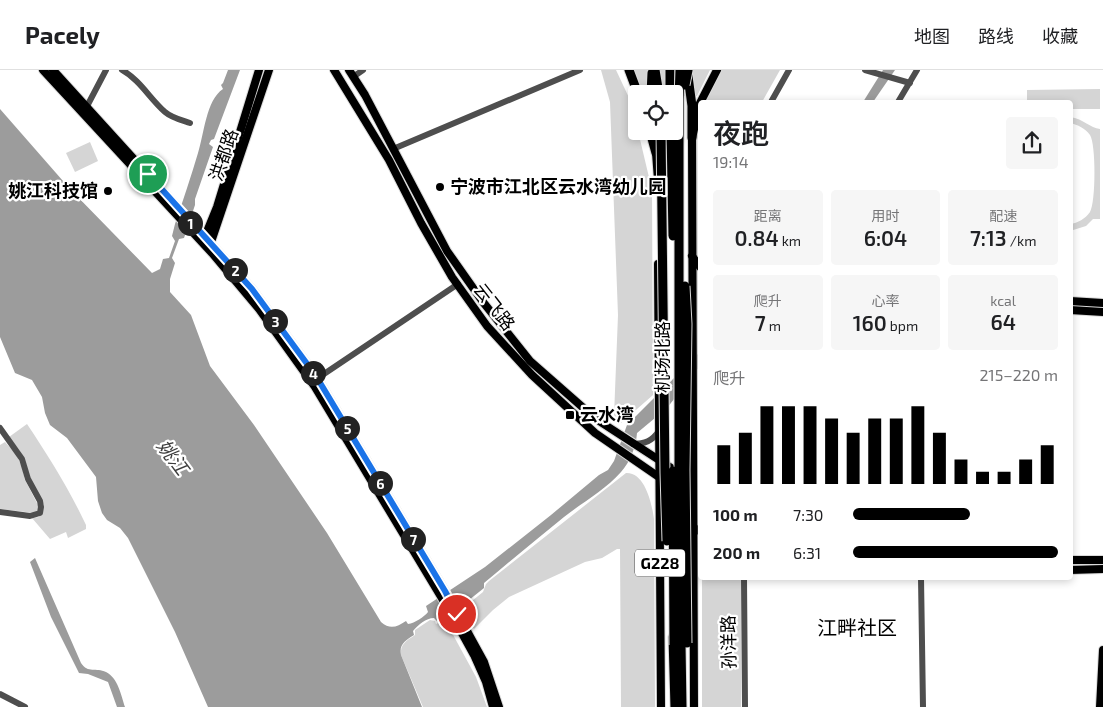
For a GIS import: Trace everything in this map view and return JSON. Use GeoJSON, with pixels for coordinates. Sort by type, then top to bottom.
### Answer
{"type":"FeatureCollection","features":[{"type":"Feature","properties":{"kind":"highway"},"geometry":{"type":"LineString","coordinates":[[629,70],[635,85]]}},
{"type":"Feature","properties":{"kind":"highway"},"geometry":{"type":"LineString","coordinates":[[636,70],[640,85]]}},
{"type":"Feature","properties":{"kind":"highway"},"geometry":{"type":"LineString","coordinates":[[652,85],[653,70]]}},
{"type":"Feature","properties":{"kind":"highway"},"geometry":{"type":"LineString","coordinates":[[653,70],[657,85]]}},
{"type":"Feature","properties":{"kind":"highway"},"geometry":{"type":"LineString","coordinates":[[659,85],[660,70]]}},
{"type":"Feature","properties":{"kind":"highway"},"geometry":{"type":"LineString","coordinates":[[670,70],[670,85]]}},
{"type":"Feature","properties":{"kind":"highway","name":"机场北路"},"geometry":{"type":"LineString","coordinates":[[680,70],[679,474],[681,644]]}},
{"type":"Feature","properties":{"kind":"highway"},"geometry":{"type":"LineString","coordinates":[[682,707],[681,644],[687,324],[683,108],[688,70]]}},
{"type":"Feature","properties":{"kind":"highway"},"geometry":{"type":"LineString","coordinates":[[688,70],[692,106],[692,138]]}},
{"type":"Feature","properties":{"kind":"highway"},"geometry":{"type":"LineString","coordinates":[[653,140],[656,153]]}},
{"type":"Feature","properties":{"kind":"highway"},"geometry":{"type":"LineString","coordinates":[[661,140],[665,473],[670,611],[681,644],[675,707]]}},
{"type":"Feature","properties":{"kind":"highway","name":"机场北路"},"geometry":{"type":"LineString","coordinates":[[671,140],[681,644]]}},
{"type":"Feature","properties":{"kind":"main road"},"geometry":{"type":"LineString","coordinates":[[43,70],[85,110]]}},
{"type":"Feature","properties":{"kind":"main road"},"geometry":{"type":"LineString","coordinates":[[53,70],[85,110],[172,206],[193,233],[207,243]]}},
{"type":"Feature","properties":{"kind":"main road","name":"洪都路"},"geometry":{"type":"LineString","coordinates":[[207,243],[259,70]]}},
{"type":"Feature","properties":{"kind":"main road","name":"洪都路"},"geometry":{"type":"LineString","coordinates":[[207,243],[268,70]]}},
{"type":"Feature","properties":{"kind":"main road","name":"云飞路"},"geometry":{"type":"LineString","coordinates":[[334,70],[389,160],[421,224],[458,284],[487,326],[532,375],[595,433],[659,478],[697,499]]}},
{"type":"Feature","properties":{"kind":"main road","name":"G228"},"geometry":{"type":"LineString","coordinates":[[701,100],[716,70]]}},
{"type":"Feature","properties":{"kind":"main road","name":"云飞路"},"geometry":{"type":"LineString","coordinates":[[351,74],[365,95],[447,252],[483,302],[530,361],[596,419],[659,461],[696,482]]}},
{"type":"Feature","properties":{"kind":"main road","name":"G228"},"geometry":{"type":"LineString","coordinates":[[692,138],[698,112]]}},
{"type":"Feature","properties":{"kind":"main road","name":"机场北路"},"geometry":{"type":"LineString","coordinates":[[692,138],[692,382],[697,499],[693,535],[694,707]]}},
{"type":"Feature","properties":{"kind":"main road","name":"机场北路"},"geometry":{"type":"LineString","coordinates":[[656,153],[658,187],[661,707]]}},
{"type":"Feature","properties":{"kind":"main road"},"geometry":{"type":"LineString","coordinates":[[172,206],[207,243],[314,380],[484,662],[500,707]]}},
{"type":"Feature","properties":{"kind":"main road"},"geometry":{"type":"LineString","coordinates":[[692,256],[698,264]]}},
{"type":"Feature","properties":{"kind":"main road"},"geometry":{"type":"LineString","coordinates":[[692,301],[698,297]]}},
{"type":"Feature","properties":{"kind":"main road"},"geometry":{"type":"LineString","coordinates":[[1073,301],[1103,303]]}},
{"type":"Feature","properties":{"kind":"main road"},"geometry":{"type":"LineString","coordinates":[[1073,310],[1103,312]]}},
{"type":"Feature","properties":{"kind":"main road"},"geometry":{"type":"LineString","coordinates":[[1073,560],[1103,560]]}},
{"type":"Feature","properties":{"kind":"main road"},"geometry":{"type":"LineString","coordinates":[[1073,570],[1103,569]]}},
{"type":"Feature","properties":{"kind":"main road"},"geometry":{"type":"LineString","coordinates":[[454,613],[486,682],[493,707]]}},
{"type":"Feature","properties":{"kind":"main road"},"geometry":{"type":"LineString","coordinates":[[1100,707],[1103,650]]}},
{"type":"Feature","properties":{"kind":"street"},"geometry":{"type":"LineString","coordinates":[[85,110],[106,70]]}},
{"type":"Feature","properties":{"kind":"street"},"geometry":{"type":"LineString","coordinates":[[122,70],[131,75],[165,112],[177,119],[190,123]]}},
{"type":"Feature","properties":{"kind":"street"},"geometry":{"type":"LineString","coordinates":[[351,74],[363,70]]}},
{"type":"Feature","properties":{"kind":"street"},"geometry":{"type":"LineString","coordinates":[[393,149],[580,70]]}},
{"type":"Feature","properties":{"kind":"street"},"geometry":{"type":"LineString","coordinates":[[772,100],[789,70]]}},
{"type":"Feature","properties":{"kind":"street"},"geometry":{"type":"LineString","coordinates":[[865,70],[910,83]]}},
{"type":"Feature","properties":{"kind":"street"},"geometry":{"type":"LineString","coordinates":[[899,100],[917,70]]}},
{"type":"Feature","properties":{"kind":"street"},"geometry":{"type":"LineString","coordinates":[[314,380],[458,284]]}},
{"type":"Feature","properties":{"kind":"street"},"geometry":{"type":"LineString","coordinates":[[0,428],[22,459],[28,480],[40,501],[41,507],[40,513],[34,516],[0,512]]}},
{"type":"Feature","properties":{"kind":"street"},"geometry":{"type":"LineString","coordinates":[[633,444],[647,442],[654,438],[659,431]]}},
{"type":"Feature","properties":{"kind":"street"},"geometry":{"type":"LineString","coordinates":[[693,535],[698,529]]}},
{"type":"Feature","properties":{"kind":"street","name":"孙洋路"},"geometry":{"type":"LineString","coordinates":[[744,580],[745,707]]}},
{"type":"Feature","properties":{"kind":"street"},"geometry":{"type":"LineString","coordinates":[[923,580],[924,707]]}},
{"type":"Feature","properties":{"kind":"street"},"geometry":{"type":"LineString","coordinates":[[0,694],[25,707]]}},
{"type":"Feature","properties":{"kind":"shaded area"},"geometry":{"type":"Polygon","coordinates":[[[601,70],[616,70],[628,96],[628,140],[640,140],[652,190],[653,395],[621,423],[614,416],[618,315],[610,102],[601,70]]]}},
{"type":"Feature","properties":{"kind":"shaded area"},"geometry":{"type":"Polygon","coordinates":[[[633,70],[710,70],[697,96],[683,96],[683,85],[640,85],[633,70]]]}},
{"type":"Feature","properties":{"kind":"shaded area"},"geometry":{"type":"Polygon","coordinates":[[[722,70],[780,70],[763,100],[706,100],[711,87],[722,70]]]}},
{"type":"Feature","properties":{"kind":"shaded area"},"geometry":{"type":"Polygon","coordinates":[[[1100,89],[1100,109],[1073,109],[1073,100],[1027,100],[1027,90],[1100,89]]]}},
{"type":"Feature","properties":{"kind":"shaded area"},"geometry":{"type":"Polygon","coordinates":[[[1073,118],[1100,129],[1100,219],[1093,219],[1086,226],[1073,230],[1073,224],[1086,217],[1090,212],[1094,173],[1092,140],[1086,130],[1073,124],[1073,118]]]}},
{"type":"Feature","properties":{"kind":"shaded area"},"geometry":{"type":"Polygon","coordinates":[[[90,142],[98,161],[75,172],[66,153],[90,142]]]}},
{"type":"Feature","properties":{"kind":"shaded area"},"geometry":{"type":"Polygon","coordinates":[[[27,424],[58,473],[86,525],[86,529],[68,538],[66,532],[50,539],[32,518],[39,517],[44,505],[30,478],[25,460],[9,437],[27,424]]]}},
{"type":"Feature","properties":{"kind":"shaded area"},"geometry":{"type":"Polygon","coordinates":[[[5,442],[16,454],[25,480],[38,505],[38,511],[34,513],[0,509],[0,445],[5,442]]]}},
{"type":"Feature","properties":{"kind":"shaded area"},"geometry":{"type":"Polygon","coordinates":[[[626,473],[633,474],[643,483],[654,519],[655,707],[621,707],[620,549],[602,558],[585,562],[509,597],[474,629],[462,609],[483,592],[489,581],[626,473]]]}},
{"type":"Feature","properties":{"kind":"shaded area"},"geometry":{"type":"Polygon","coordinates":[[[702,580],[741,580],[741,707],[702,707],[702,580]]]}},
{"type":"Feature","properties":{"kind":"shaded area"},"geometry":{"type":"Polygon","coordinates":[[[430,620],[435,621],[436,624],[445,620],[476,677],[487,707],[423,707],[401,651],[404,643],[415,635],[415,630],[430,620]]]}},
{"type":"Feature","properties":{"kind":"water","name":"姚江"},"geometry":{"type":"Polygon","coordinates":[[[228,70],[240,70],[214,139],[209,144],[213,147],[184,238],[179,239],[172,258],[175,263],[170,279],[170,292],[191,315],[210,366],[254,425],[327,533],[381,622],[387,626],[394,627],[406,621],[408,624],[422,618],[428,612],[426,606],[485,567],[599,475],[608,470],[614,461],[627,425],[698,354],[698,369],[667,408],[637,433],[630,459],[615,478],[504,566],[484,583],[484,588],[464,604],[437,621],[434,618],[422,622],[413,631],[414,635],[403,643],[401,655],[422,707],[208,707],[175,632],[128,538],[120,528],[107,520],[102,513],[98,501],[96,477],[67,438],[50,425],[45,413],[42,397],[32,380],[15,373],[0,337],[0,109],[70,189],[152,273],[160,269],[163,259],[169,258],[175,241],[172,236],[175,224],[200,146],[206,118],[217,94],[223,89],[221,85],[228,70]]]}},
{"type":"Feature","properties":{"kind":"water"},"geometry":{"type":"Polygon","coordinates":[[[883,70],[895,70],[874,100],[864,100],[883,70]]]}},
{"type":"Feature","properties":{"kind":"water"},"geometry":{"type":"Polygon","coordinates":[[[35,558],[81,663],[86,668],[106,672],[113,678],[119,687],[125,707],[117,707],[108,682],[88,674],[79,673],[51,617],[30,562],[35,558]]]}},
{"type":"Feature","properties":{"kind":"place","name":"宁波市江北区云水湾幼儿园"},"geometry":{"type":"Point","coordinates":[440,187]}},
{"type":"Feature","properties":{"kind":"place","name":"姚江科技馆"},"geometry":{"type":"Point","coordinates":[108,191]}},
{"type":"Feature","properties":{"kind":"place","name":"云水湾"},"geometry":{"type":"Point","coordinates":[570,415]}},
{"type":"Feature","properties":{"kind":"district","name":"江畔社区"},"geometry":{"type":"Point","coordinates":[857,628]}},
{"type":"Feature","properties":{"kind":"route"},"geometry":{"type":"LineString","coordinates":[[148,174],[191,224],[252,289],[316,376],[457,614]]}}]}
